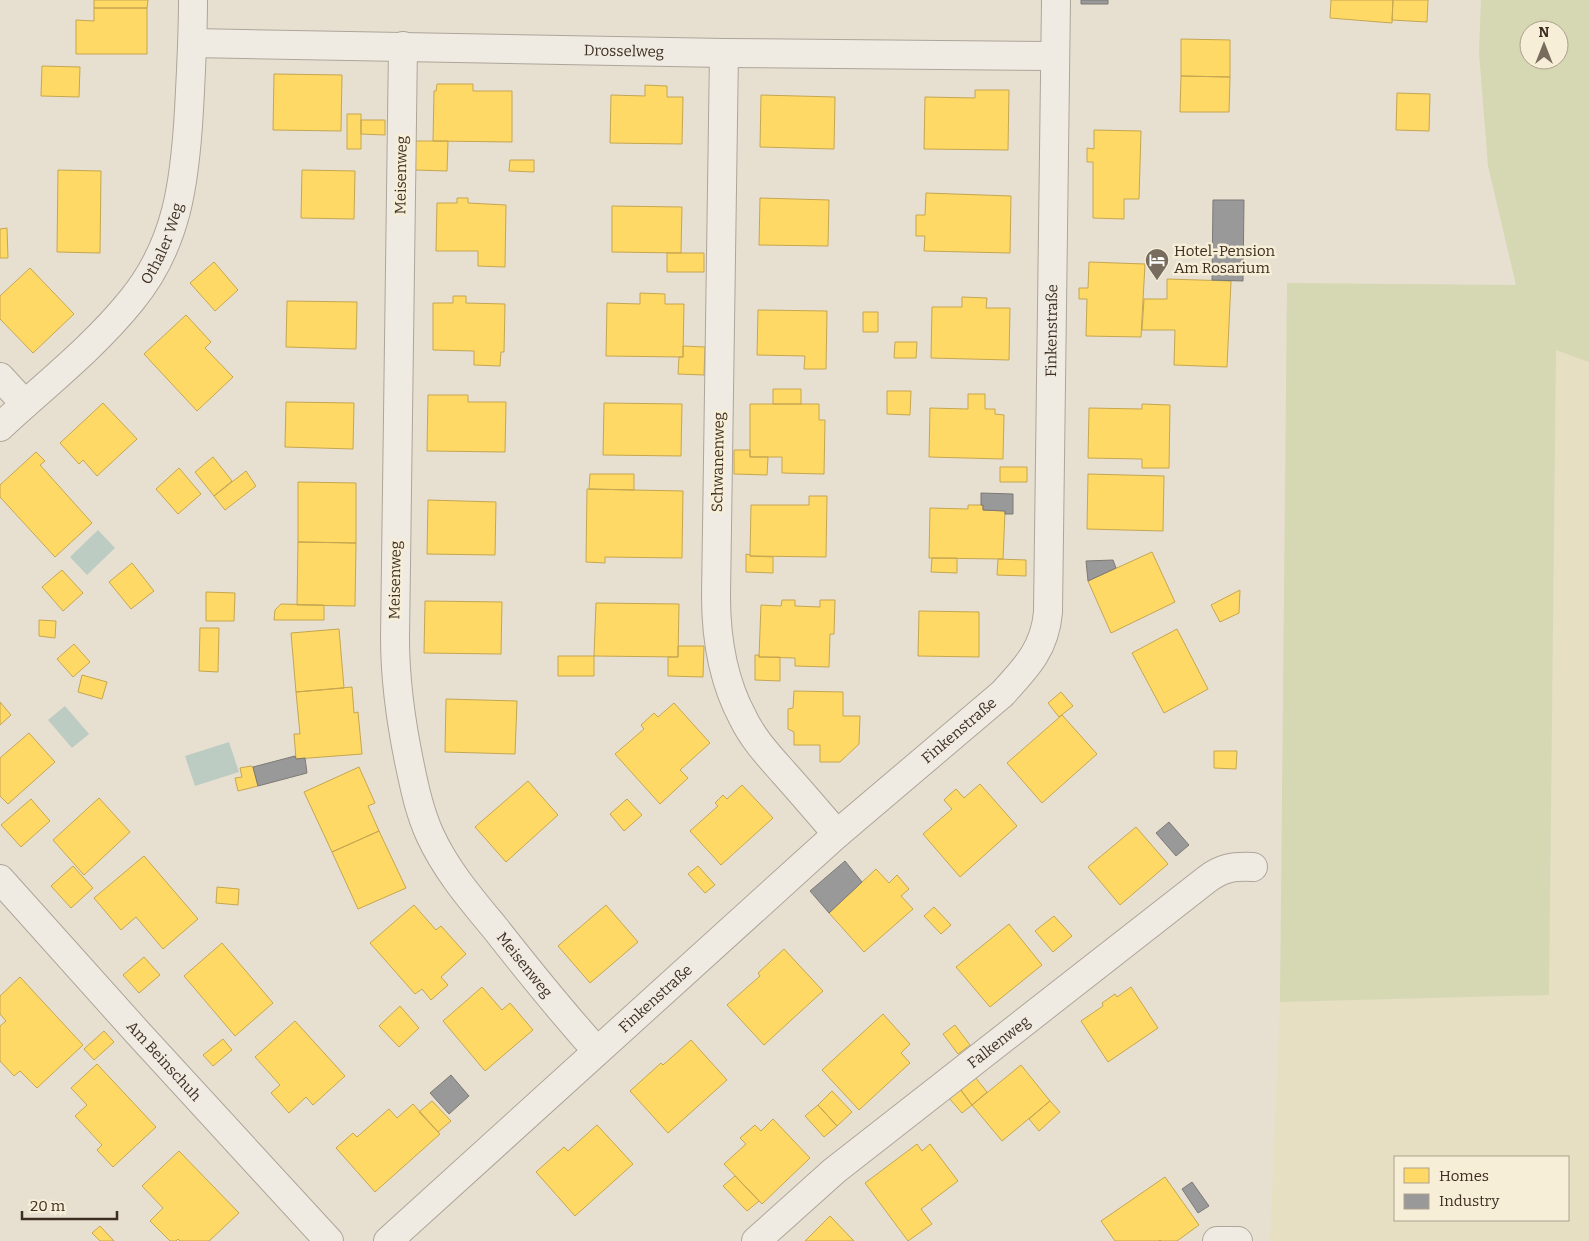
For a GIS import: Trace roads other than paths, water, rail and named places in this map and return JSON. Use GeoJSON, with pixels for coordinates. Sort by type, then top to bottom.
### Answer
{"type":"FeatureCollection","features":[{"type":"Feature","properties":{"kind":"street","name":"Othaler Weg"},"geometry":{"type":"LineString","coordinates":[[0,427],[80,354],[126,307],[150,274],[165,246],[178,208],[185,171],[193,0]]}},
{"type":"Feature","properties":{"kind":"street","name":"Finkenstraße"},"geometry":{"type":"LineString","coordinates":[[388,1241],[837,834],[1002,694],[1030,662],[1040,647],[1048,612],[1056,0]]}},
{"type":"Feature","properties":{"kind":"street","name":"Drosselweg"},"geometry":{"type":"LineString","coordinates":[[192,43],[724,53],[1055,56]]}},
{"type":"Feature","properties":{"kind":"street","name":"Meisenweg"},"geometry":{"type":"LineString","coordinates":[[403,46],[395,638],[396,686],[402,732],[417,801],[429,834],[440,854],[467,894],[558,1007],[597,1051]]}},
{"type":"Feature","properties":{"kind":"street","name":"Schwanenweg"},"geometry":{"type":"LineString","coordinates":[[724,53],[717,632],[730,686],[743,720],[764,750],[837,834]]}},
{"type":"Feature","properties":{"kind":"street"},"geometry":{"type":"LineString","coordinates":[[0,377],[25,404]]}},
{"type":"Feature","properties":{"kind":"street","name":"Falkenweg"},"geometry":{"type":"LineString","coordinates":[[756,1241],[841,1166],[1216,872],[1238,866],[1253,868]]}},
{"type":"Feature","properties":{"kind":"street","name":"Am Beinschuh"},"geometry":{"type":"LineString","coordinates":[[0,879],[329,1241]]}},
{"type":"Feature","properties":{"kind":"street"},"geometry":{"type":"LineString","coordinates":[[1217,1241],[1238,1241]]}},
{"type":"Feature","properties":{"kind":"place","name":"Hotel-Pension Am Rosarium"},"geometry":{"type":"Point","coordinates":[1157,281]}}]}
